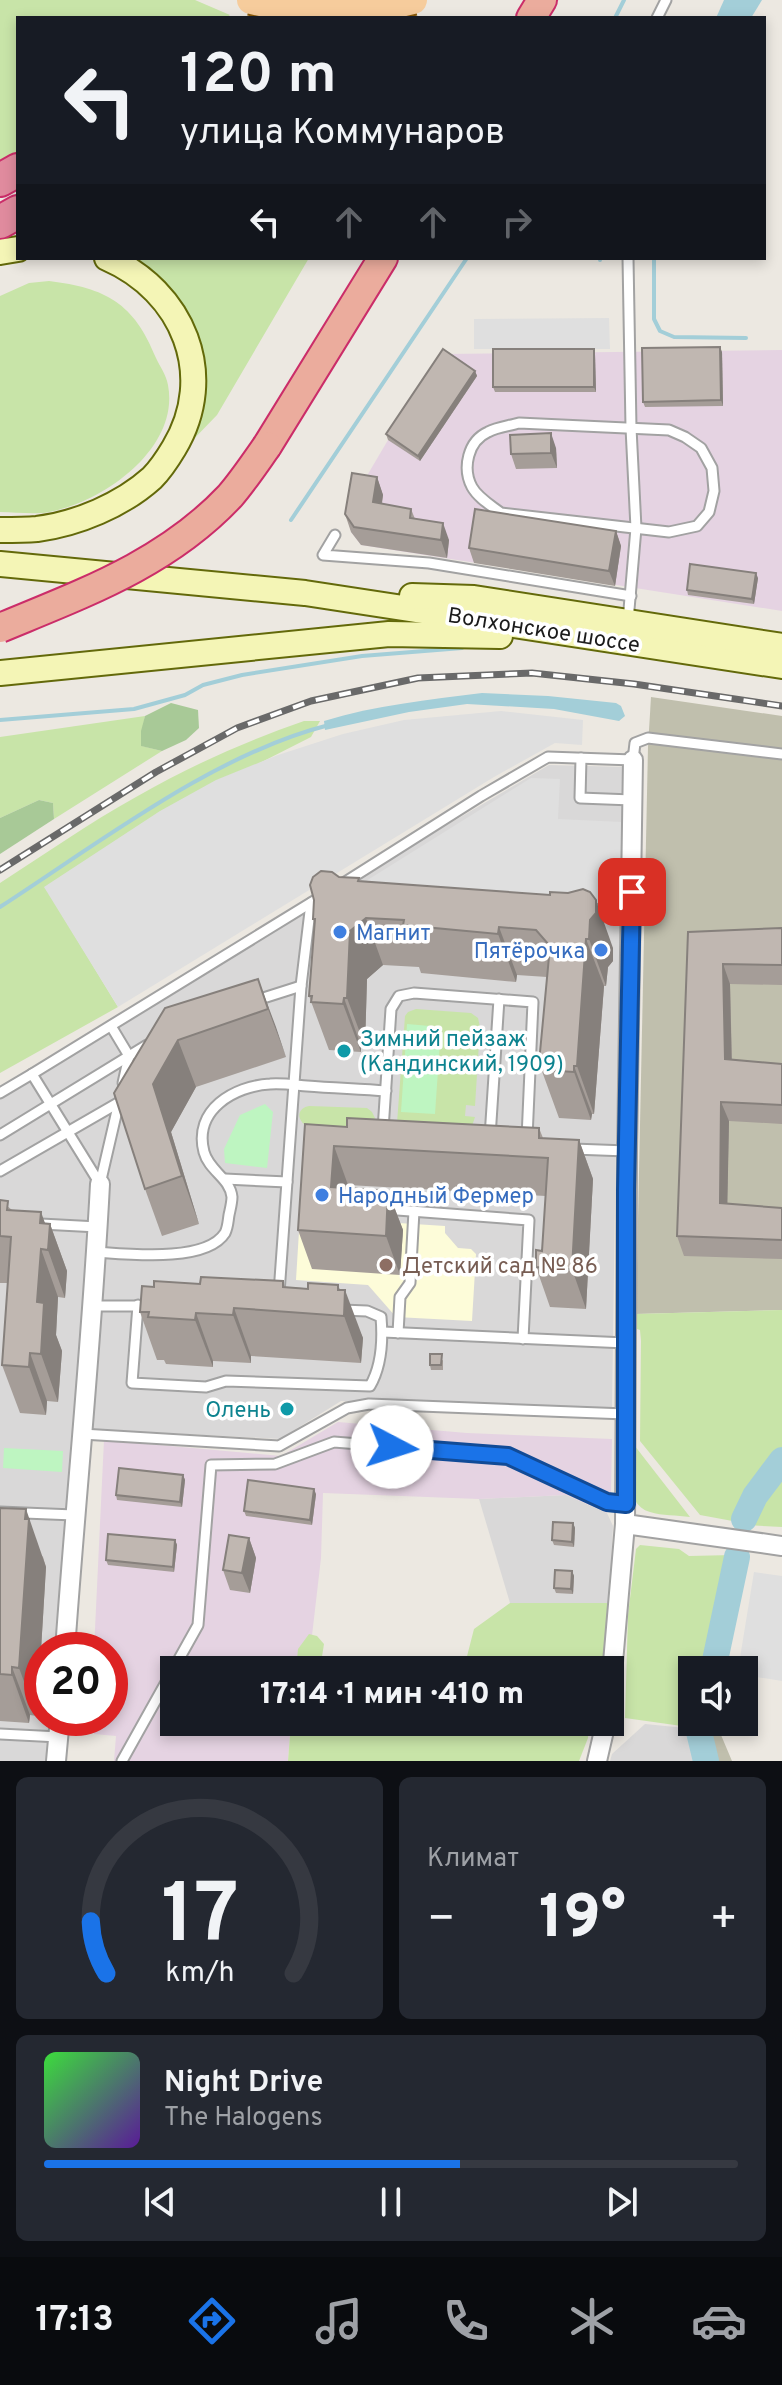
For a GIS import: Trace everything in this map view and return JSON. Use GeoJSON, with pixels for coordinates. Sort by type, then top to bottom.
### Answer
{"type":"FeatureCollection","features":[{"type":"Feature","properties":{"kind":"highway"},"geometry":{"type":"LineString","coordinates":[[255,16],[275,0]]}},
{"type":"Feature","properties":{"kind":"highway"},"geometry":{"type":"LineString","coordinates":[[321,16],[342,0]]}},
{"type":"Feature","properties":{"kind":"highway"},"geometry":{"type":"LineString","coordinates":[[0,628],[141,567],[189,534],[230,495],[267,446],[382,260]]}},
{"type":"Feature","properties":{"kind":"main road"},"geometry":{"type":"LineString","coordinates":[[251,0],[296,9],[346,11],[413,0]]}},
{"type":"Feature","properties":{"kind":"main road"},"geometry":{"type":"LineString","coordinates":[[0,530],[38,529],[88,516],[128,496],[154,476],[184,432],[194,381],[192,354],[182,329],[168,305],[149,284],[126,266],[112,260]]}},
{"type":"Feature","properties":{"kind":"main road","name":"Волхонское шоссе"},"geometry":{"type":"LineString","coordinates":[[0,547],[274,590]]}},
{"type":"Feature","properties":{"kind":"main road","name":"Волхонское шоссе"},"geometry":{"type":"LineString","coordinates":[[0,564],[305,593],[782,646]]}},
{"type":"Feature","properties":{"kind":"main road"},"geometry":{"type":"LineString","coordinates":[[0,673],[389,634],[626,631]]}},
{"type":"Feature","properties":{"kind":"main road","name":"Волхонское шоссе"},"geometry":{"type":"LineString","coordinates":[[626,631],[782,666]]}},
{"type":"Feature","properties":{"kind":"street"},"geometry":{"type":"LineString","coordinates":[[614,1656],[626,1504],[627,1151],[635,923],[633,760]]}},
{"type":"Feature","properties":{"kind":"street"},"geometry":{"type":"LineString","coordinates":[[66,1632],[94,1306],[100,1184]]}},
{"type":"Feature","properties":{"kind":"street"},"geometry":{"type":"LineString","coordinates":[[625,1524],[782,1546]]}},
{"type":"Feature","properties":{"kind":"street"},"geometry":{"type":"LineString","coordinates":[[56,1761],[59,1736]]}},
{"type":"Feature","properties":{"kind":"street"},"geometry":{"type":"LineString","coordinates":[[597,1761],[603,1736]]}},
{"type":"Feature","properties":{"kind":"lane"},"geometry":{"type":"LineString","coordinates":[[626,631],[636,528],[628,260]]}},
{"type":"Feature","properties":{"kind":"lane"},"geometry":{"type":"LineString","coordinates":[[519,423],[631,428],[669,430],[701,448],[712,468],[714,491],[709,512],[697,526],[669,532],[501,513],[472,488],[466,468],[470,448],[486,432],[519,423]]}},
{"type":"Feature","properties":{"kind":"lane"},"geometry":{"type":"LineString","coordinates":[[335,535],[323,555],[429,563],[631,596]]}},
{"type":"Feature","properties":{"kind":"lane"},"geometry":{"type":"LineString","coordinates":[[0,1093],[548,757],[633,760],[635,743],[648,738],[782,754]]}},
{"type":"Feature","properties":{"kind":"lane"},"geometry":{"type":"LineString","coordinates":[[581,758],[580,798],[632,800]]}},
{"type":"Feature","properties":{"kind":"lane"},"geometry":{"type":"LineString","coordinates":[[330,891],[344,892]]}},
{"type":"Feature","properties":{"kind":"lane"},"geometry":{"type":"LineString","coordinates":[[278,1308],[301,986],[311,903]]}},
{"type":"Feature","properties":{"kind":"lane"},"geometry":{"type":"LineString","coordinates":[[577,908],[635,923]]}},
{"type":"Feature","properties":{"kind":"lane"},"geometry":{"type":"LineString","coordinates":[[243,1004],[301,986]]}},
{"type":"Feature","properties":{"kind":"lane"},"geometry":{"type":"LineString","coordinates":[[383,1138],[391,1009],[399,996],[414,993],[533,1002],[527,1146],[514,1145]]}},
{"type":"Feature","properties":{"kind":"lane"},"geometry":{"type":"LineString","coordinates":[[489,1144],[499,999]]}},
{"type":"Feature","properties":{"kind":"lane"},"geometry":{"type":"LineString","coordinates":[[100,1184],[129,1056],[111,1026]]}},
{"type":"Feature","properties":{"kind":"lane"},"geometry":{"type":"LineString","coordinates":[[0,1135],[152,1042]]}},
{"type":"Feature","properties":{"kind":"lane"},"geometry":{"type":"LineString","coordinates":[[32,1074],[100,1184]]}},
{"type":"Feature","properties":{"kind":"lane"},"geometry":{"type":"LineString","coordinates":[[97,1252],[159,1256],[189,1251],[211,1244],[223,1236],[228,1226],[232,1197],[225,1179],[214,1171],[204,1151],[204,1130],[212,1108],[228,1095],[269,1084],[386,1091]]}},
{"type":"Feature","properties":{"kind":"lane"},"geometry":{"type":"LineString","coordinates":[[0,1171],[118,1103],[132,1087]]}},
{"type":"Feature","properties":{"kind":"lane"},"geometry":{"type":"LineString","coordinates":[[291,1132],[306,1133]]}},
{"type":"Feature","properties":{"kind":"lane"},"geometry":{"type":"LineString","coordinates":[[474,1143],[502,1145]]}},
{"type":"Feature","properties":{"kind":"lane"},"geometry":{"type":"LineString","coordinates":[[556,1148],[627,1151]]}},
{"type":"Feature","properties":{"kind":"lane"},"geometry":{"type":"LineString","coordinates":[[225,1179],[287,1182]]}},
{"type":"Feature","properties":{"kind":"lane"},"geometry":{"type":"LineString","coordinates":[[373,1208],[529,1220],[523,1339]]}},
{"type":"Feature","properties":{"kind":"lane"},"geometry":{"type":"LineString","coordinates":[[398,1333],[400,1297],[410,1283],[414,1211]]}},
{"type":"Feature","properties":{"kind":"lane"},"geometry":{"type":"LineString","coordinates":[[28,1224],[98,1227]]}},
{"type":"Feature","properties":{"kind":"lane"},"geometry":{"type":"LineString","coordinates":[[138,1305],[132,1383],[206,1387],[226,1381],[370,1386]]}},
{"type":"Feature","properties":{"kind":"lane"},"geometry":{"type":"LineString","coordinates":[[94,1306],[169,1306]]}},
{"type":"Feature","properties":{"kind":"lane"},"geometry":{"type":"LineString","coordinates":[[338,1310],[367,1311],[381,1317],[383,1332],[377,1375],[370,1386],[369,1404]]}},
{"type":"Feature","properties":{"kind":"lane"},"geometry":{"type":"LineString","coordinates":[[383,1332],[626,1343]]}},
{"type":"Feature","properties":{"kind":"lane"},"geometry":{"type":"LineString","coordinates":[[82,1434],[279,1446],[347,1408],[369,1404],[626,1414]]}},
{"type":"Feature","properties":{"kind":"lane"},"geometry":{"type":"LineString","coordinates":[[122,1761],[198,1625],[211,1465],[275,1464],[334,1442],[508,1456],[607,1502],[626,1504]]}},
{"type":"Feature","properties":{"kind":"lane"},"geometry":{"type":"LineString","coordinates":[[0,1512],[74,1515]]}},
{"type":"Feature","properties":{"kind":"lane"},"geometry":{"type":"LineString","coordinates":[[0,1734],[24,1732]]}},
{"type":"Feature","properties":{"kind":"shaded area"},"geometry":{"type":"Polygon","coordinates":[[[609,318],[610,349],[474,349],[474,319],[609,318]]]}},
{"type":"Feature","properties":{"kind":"shaded area"},"geometry":{"type":"Polygon","coordinates":[[[782,350],[782,611],[361,545],[351,532],[358,491],[445,354],[782,350]]]}},
{"type":"Feature","properties":{"kind":"shaded area"},"geometry":{"type":"Polygon","coordinates":[[[651,697],[782,716],[782,1310],[636,1314],[651,697]]]}},
{"type":"Feature","properties":{"kind":"shaded area"},"geometry":{"type":"Polygon","coordinates":[[[171,703],[198,710],[199,728],[186,740],[162,751],[141,746],[145,716],[171,703]]]}},
{"type":"Feature","properties":{"kind":"shaded area"},"geometry":{"type":"Polygon","coordinates":[[[501,711],[583,720],[582,745],[555,743],[494,777],[118,1007],[44,887],[160,811],[216,780],[278,755],[343,734],[404,720],[501,711]]]}},
{"type":"Feature","properties":{"kind":"shaded area"},"geometry":{"type":"Polygon","coordinates":[[[549,765],[627,767],[616,1132],[612,1410],[341,1401],[280,1439],[73,1428],[61,1632],[24,1632],[24,1736],[55,1736],[54,1761],[0,1761],[0,1088],[549,765]]]}},
{"type":"Feature","properties":{"kind":"shaded area"},"geometry":{"type":"Polygon","coordinates":[[[531,778],[560,779],[558,819],[622,822],[617,926],[334,911],[334,901],[531,778]]]}},
{"type":"Feature","properties":{"kind":"shaded area"},"geometry":{"type":"Polygon","coordinates":[[[39,800],[53,803],[54,819],[0,854],[0,818],[39,800]]]}},
{"type":"Feature","properties":{"kind":"shaded area","name":"Детский сад № 86"},"geometry":{"type":"Polygon","coordinates":[[[301,1199],[352,1220],[445,1226],[445,1233],[458,1248],[471,1249],[476,1254],[472,1321],[396,1317],[368,1285],[296,1280],[301,1199]]]}},
{"type":"Feature","properties":{"kind":"shaded area"},"geometry":{"type":"Polygon","coordinates":[[[338,1422],[467,1433],[612,1439],[611,1491],[607,1513],[566,1495],[479,1499],[323,1493],[321,1558],[310,1656],[160,1656],[160,1736],[290,1736],[288,1761],[114,1761],[116,1736],[128,1736],[128,1632],[95,1632],[104,1440],[281,1456],[338,1422]]]}},
{"type":"Feature","properties":{"kind":"shaded area"},"geometry":{"type":"Polygon","coordinates":[[[566,1495],[607,1513],[613,1526],[609,1603],[510,1603],[479,1499],[566,1495]]]}},
{"type":"Feature","properties":{"kind":"shaded area"},"geometry":{"type":"Polygon","coordinates":[[[754,1572],[782,1576],[782,1681],[758,1677],[758,1656],[740,1656],[754,1572]]]}},
{"type":"Feature","properties":{"kind":"shaded area"},"geometry":{"type":"Polygon","coordinates":[[[645,1724],[678,1727],[678,1736],[697,1736],[703,1761],[610,1761],[612,1754],[645,1724]]]}},
{"type":"Feature","properties":{"kind":"shaded area"},"geometry":{"type":"Polygon","coordinates":[[[712,1736],[721,1736],[732,1761],[716,1761],[712,1736]]]}},
{"type":"Feature","properties":{"kind":"green space"},"geometry":{"type":"Polygon","coordinates":[[[0,0],[195,0],[230,15],[16,16],[16,159],[0,168],[0,0]]]}},
{"type":"Feature","properties":{"kind":"green space"},"geometry":{"type":"Polygon","coordinates":[[[130,260],[308,260],[217,415],[187,446],[200,405],[203,361],[130,260]]]}},
{"type":"Feature","properties":{"kind":"green space"},"geometry":{"type":"Polygon","coordinates":[[[49,281],[87,288],[128,311],[147,339],[166,377],[169,408],[162,430],[150,450],[114,484],[92,497],[49,512],[0,512],[0,296],[29,283],[49,281]]]}},
{"type":"Feature","properties":{"kind":"green space"},"geometry":{"type":"Polygon","coordinates":[[[145,716],[142,746],[162,751],[54,819],[53,803],[39,800],[0,818],[0,737],[145,716]]]}},
{"type":"Feature","properties":{"kind":"green space"},"geometry":{"type":"Polygon","coordinates":[[[304,721],[320,721],[311,737],[171,808],[50,895],[118,1007],[0,1073],[0,883],[101,817],[156,786],[218,755],[304,721]]]}},
{"type":"Feature","properties":{"kind":"green space"},"geometry":{"type":"Polygon","coordinates":[[[416,1009],[471,1013],[478,1018],[475,1106],[466,1105],[465,1116],[475,1117],[472,1126],[397,1123],[405,1016],[416,1009]]]}},
{"type":"Feature","properties":{"kind":"green space"},"geometry":{"type":"Polygon","coordinates":[[[407,1024],[441,1027],[435,1114],[401,1112],[407,1024]]]}},
{"type":"Feature","properties":{"kind":"green space"},"geometry":{"type":"Polygon","coordinates":[[[265,1104],[273,1112],[267,1168],[225,1163],[224,1149],[240,1115],[265,1104]]]}},
{"type":"Feature","properties":{"kind":"green space"},"geometry":{"type":"Polygon","coordinates":[[[309,1106],[367,1108],[375,1118],[366,1128],[305,1125],[300,1114],[302,1109],[309,1106]]]}},
{"type":"Feature","properties":{"kind":"green space"},"geometry":{"type":"Polygon","coordinates":[[[782,1310],[782,1456],[758,1484],[738,1522],[700,1515],[640,1441],[641,1341],[636,1314],[782,1310]]]}},
{"type":"Feature","properties":{"kind":"green space"},"geometry":{"type":"Polygon","coordinates":[[[631,1441],[690,1517],[650,1512],[635,1501],[630,1482],[631,1441]]]}},
{"type":"Feature","properties":{"kind":"green space"},"geometry":{"type":"Polygon","coordinates":[[[4,1448],[63,1451],[62,1472],[3,1468],[4,1448]]]}},
{"type":"Feature","properties":{"kind":"green space"},"geometry":{"type":"Polygon","coordinates":[[[782,1467],[782,1527],[746,1525],[760,1492],[782,1467]]]}},
{"type":"Feature","properties":{"kind":"green space"},"geometry":{"type":"Polygon","coordinates":[[[640,1545],[679,1549],[689,1556],[733,1555],[712,1656],[678,1656],[678,1725],[625,1718],[628,1615],[636,1549],[640,1545]]]}},
{"type":"Feature","properties":{"kind":"green space"},"geometry":{"type":"Polygon","coordinates":[[[510,1603],[609,1603],[605,1656],[467,1656],[474,1629],[510,1603]]]}},
{"type":"Feature","properties":{"kind":"green space"},"geometry":{"type":"Polygon","coordinates":[[[309,1634],[317,1636],[324,1644],[322,1656],[297,1656],[298,1649],[309,1634]]]}},
{"type":"Feature","properties":{"kind":"green space"},"geometry":{"type":"Polygon","coordinates":[[[290,1736],[588,1736],[579,1761],[288,1761],[290,1736]]]}},
{"type":"Feature","properties":{"kind":"water"},"geometry":{"type":"Polygon","coordinates":[[[724,0],[762,0],[752,16],[717,16],[724,0]]]}},
{"type":"Feature","properties":{"kind":"water"},"geometry":{"type":"Polygon","coordinates":[[[482,693],[616,703],[621,706],[625,716],[619,721],[554,709],[467,704],[409,712],[325,730],[324,721],[363,711],[482,693]]]}},
{"type":"Feature","properties":{"kind":"building"},"geometry":{"type":"Polygon","coordinates":[[[720,347],[721,400],[643,402],[642,348],[720,347]]]}},
{"type":"Feature","properties":{"kind":"building"},"geometry":{"type":"Polygon","coordinates":[[[443,349],[475,371],[418,456],[386,434],[443,349]]]}},
{"type":"Feature","properties":{"kind":"building"},"geometry":{"type":"Polygon","coordinates":[[[493,349],[594,349],[594,387],[493,387],[493,349]]]}},
{"type":"Feature","properties":{"kind":"building"},"geometry":{"type":"Polygon","coordinates":[[[551,433],[551,453],[511,454],[510,435],[551,433]]]}},
{"type":"Feature","properties":{"kind":"building"},"geometry":{"type":"Polygon","coordinates":[[[352,473],[377,477],[373,502],[411,509],[410,518],[443,523],[441,540],[354,527],[345,514],[352,473]]]}},
{"type":"Feature","properties":{"kind":"building"},"geometry":{"type":"Polygon","coordinates":[[[475,509],[616,531],[609,571],[469,548],[475,509]]]}},
{"type":"Feature","properties":{"kind":"building"},"geometry":{"type":"Polygon","coordinates":[[[690,564],[756,573],[752,599],[687,590],[690,564]]]}},
{"type":"Feature","properties":{"kind":"building"},"geometry":{"type":"Polygon","coordinates":[[[321,871],[332,872],[339,877],[359,878],[358,881],[550,895],[550,892],[568,893],[583,889],[590,892],[596,900],[596,913],[590,920],[589,939],[586,939],[577,1066],[574,1066],[574,1072],[542,1070],[539,1063],[550,946],[536,930],[499,927],[498,934],[403,925],[404,920],[366,918],[350,931],[347,998],[344,998],[343,1004],[311,1002],[315,919],[310,885],[313,877],[321,871]]]}},
{"type":"Feature","properties":{"kind":"building"},"geometry":{"type":"Polygon","coordinates":[[[782,928],[782,965],[723,964],[725,1059],[782,1064],[782,1105],[721,1102],[720,1203],[782,1208],[782,1240],[677,1236],[688,932],[782,928]]]}},
{"type":"Feature","properties":{"kind":"building"},"geometry":{"type":"Polygon","coordinates":[[[258,979],[268,1009],[178,1040],[153,1084],[182,1176],[145,1189],[114,1093],[165,1008],[258,979]]]}},
{"type":"Feature","properties":{"kind":"building"},"geometry":{"type":"Polygon","coordinates":[[[347,1118],[539,1128],[539,1138],[579,1140],[572,1269],[536,1267],[536,1250],[542,1251],[548,1158],[334,1146],[331,1187],[388,1191],[386,1236],[298,1230],[305,1124],[347,1127],[347,1118]]]}},
{"type":"Feature","properties":{"kind":"building"},"geometry":{"type":"Polygon","coordinates":[[[0,1200],[8,1201],[7,1210],[41,1212],[40,1223],[50,1224],[48,1250],[41,1249],[37,1302],[44,1303],[41,1354],[30,1353],[29,1367],[2,1365],[11,1237],[0,1236],[0,1200]]]}},
{"type":"Feature","properties":{"kind":"building"},"geometry":{"type":"Polygon","coordinates":[[[201,1277],[283,1281],[283,1287],[308,1289],[308,1283],[338,1285],[338,1290],[345,1290],[344,1316],[234,1308],[233,1315],[196,1313],[195,1320],[148,1317],[149,1312],[140,1312],[142,1286],[154,1287],[154,1281],[200,1284],[201,1277]]]}},
{"type":"Feature","properties":{"kind":"building"},"geometry":{"type":"Polygon","coordinates":[[[430,1354],[442,1354],[441,1365],[430,1365],[430,1354]]]}},
{"type":"Feature","properties":{"kind":"building"},"geometry":{"type":"Polygon","coordinates":[[[119,1468],[183,1475],[180,1502],[116,1495],[119,1468]]]}},
{"type":"Feature","properties":{"kind":"building"},"geometry":{"type":"Polygon","coordinates":[[[248,1480],[314,1489],[310,1520],[244,1511],[248,1480]]]}},
{"type":"Feature","properties":{"kind":"building"},"geometry":{"type":"Polygon","coordinates":[[[0,1508],[26,1509],[25,1519],[29,1519],[19,1668],[12,1667],[12,1675],[0,1674],[0,1508]]]}},
{"type":"Feature","properties":{"kind":"building"},"geometry":{"type":"Polygon","coordinates":[[[553,1522],[573,1523],[572,1542],[552,1540],[553,1522]]]}},
{"type":"Feature","properties":{"kind":"building"},"geometry":{"type":"Polygon","coordinates":[[[108,1534],[175,1540],[173,1567],[106,1560],[108,1534]]]}},
{"type":"Feature","properties":{"kind":"building"},"geometry":{"type":"Polygon","coordinates":[[[229,1535],[249,1538],[242,1573],[223,1570],[229,1535]]]}},
{"type":"Feature","properties":{"kind":"building"},"geometry":{"type":"Polygon","coordinates":[[[555,1570],[572,1571],[571,1589],[554,1588],[555,1570]]]}},
{"type":"Feature","properties":{"kind":"waterway"},"geometry":{"type":"LineString","coordinates":[[616,16],[624,0]]}},
{"type":"Feature","properties":{"kind":"waterway"},"geometry":{"type":"LineString","coordinates":[[291,520],[466,260]]}},
{"type":"Feature","properties":{"kind":"waterway"},"geometry":{"type":"LineString","coordinates":[[654,260],[654,319],[660,331],[674,337],[746,338]]}},
{"type":"Feature","properties":{"kind":"waterway"},"geometry":{"type":"LineString","coordinates":[[0,720],[134,709],[242,675],[362,656],[462,648]]}},
{"type":"Feature","properties":{"kind":"waterway"},"geometry":{"type":"LineString","coordinates":[[0,907],[200,778],[286,739],[329,725]]}},
{"type":"Feature","properties":{"kind":"waterway"},"geometry":{"type":"LineString","coordinates":[[744,1519],[755,1496],[782,1460]]}},
{"type":"Feature","properties":{"kind":"waterway"},"geometry":{"type":"LineString","coordinates":[[716,1656],[737,1557]]}},
{"type":"Feature","properties":{"kind":"waterway"},"geometry":{"type":"LineString","coordinates":[[700,1736],[706,1761]]}},
{"type":"Feature","properties":{"kind":"railway"},"geometry":{"type":"LineString","coordinates":[[0,870],[156,772],[237,728],[311,701],[418,678],[532,673],[634,684],[782,706]]}},
{"type":"Feature","properties":{"kind":"place","name":"Магнит"},"geometry":{"type":"Point","coordinates":[340,932]}},
{"type":"Feature","properties":{"kind":"place","name":"Пятёрочка"},"geometry":{"type":"Point","coordinates":[601,950]}},
{"type":"Feature","properties":{"kind":"place","name":"Зимний пейзаж (Кандинский, 1909)"},"geometry":{"type":"Point","coordinates":[344,1051]}},
{"type":"Feature","properties":{"kind":"place","name":"Народный Фермер"},"geometry":{"type":"Point","coordinates":[322,1195]}},
{"type":"Feature","properties":{"kind":"place","name":"Детский сад № 86"},"geometry":{"type":"Point","coordinates":[386,1265]}},
{"type":"Feature","properties":{"kind":"place","name":"Олень"},"geometry":{"type":"Point","coordinates":[287,1409]}},
{"type":"Feature","properties":{"kind":"route"},"geometry":{"type":"LineString","coordinates":[[392,1447],[508,1456],[607,1502],[626,1504],[626,1190],[632,892]]}}]}
